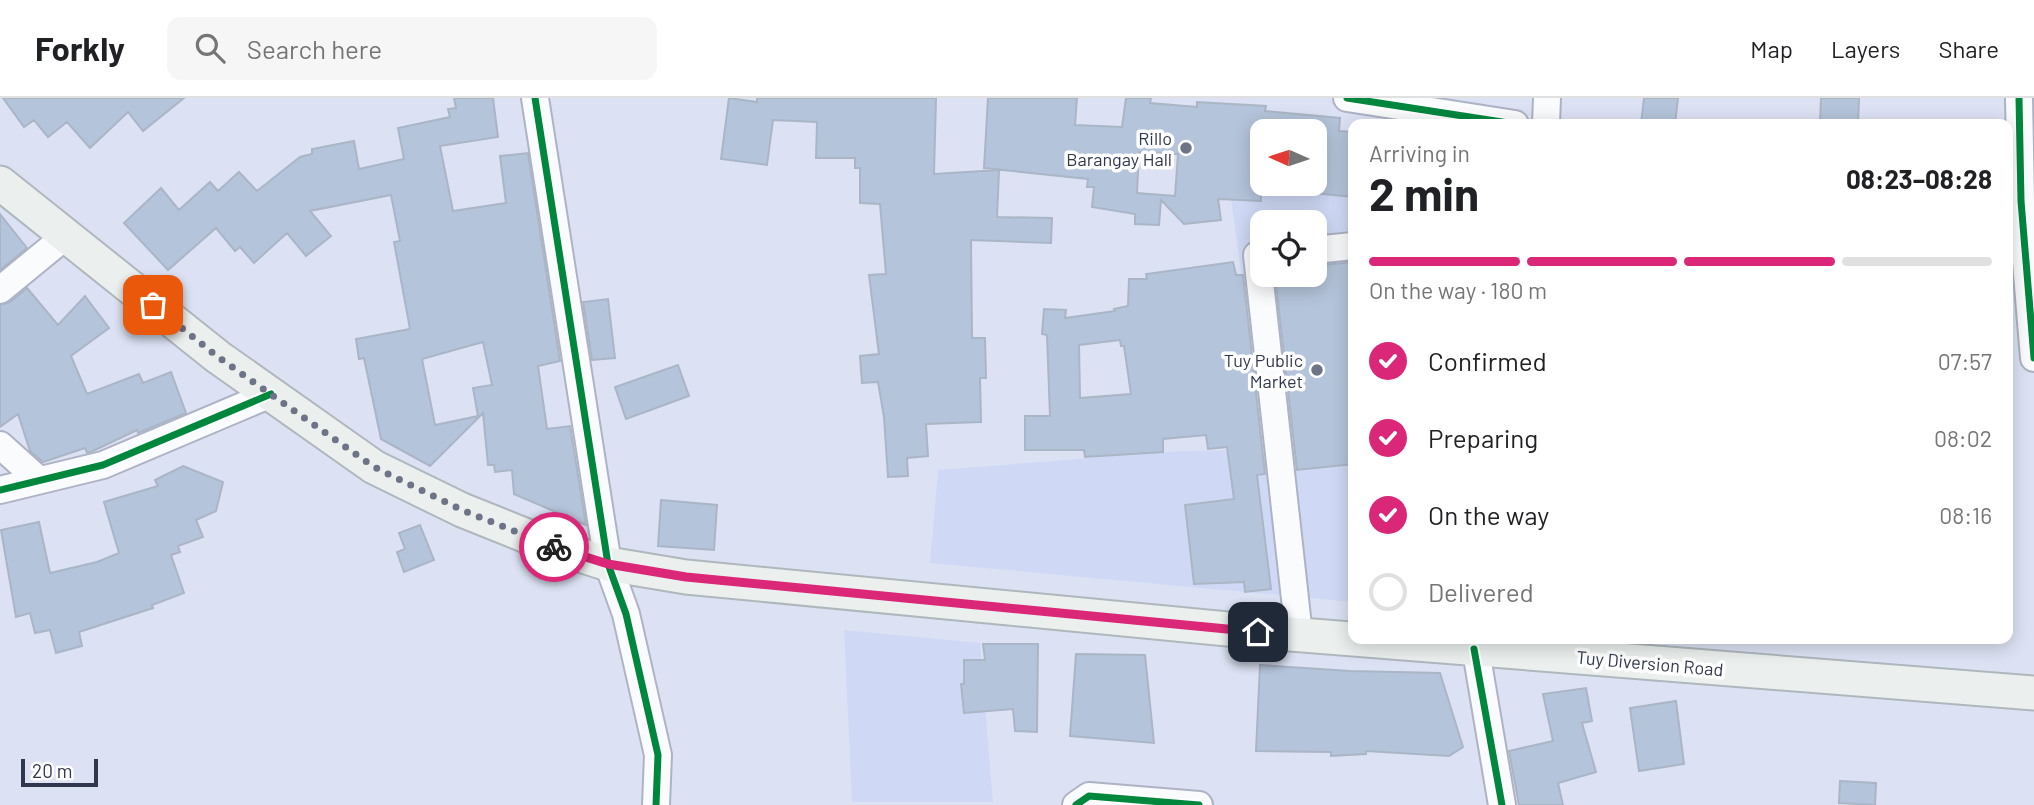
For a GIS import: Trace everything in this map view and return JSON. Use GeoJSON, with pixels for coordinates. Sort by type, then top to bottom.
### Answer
{"type":"FeatureCollection","features":[{"type":"Feature","properties":{"kind":"main road","name":"Tuy Diversion Road"},"geometry":{"type":"LineString","coordinates":[[0,183],[218,357],[374,467],[462,510],[549,545],[608,564],[686,577],[1348,638]]}},
{"type":"Feature","properties":{"kind":"main road","name":"Tuy Diversion Road"},"geometry":{"type":"LineString","coordinates":[[1474,644],[2034,693]]}},
{"type":"Feature","properties":{"kind":"street"},"geometry":{"type":"LineString","coordinates":[[535,98],[608,564],[626,614],[658,755],[656,805]]}},
{"type":"Feature","properties":{"kind":"street"},"geometry":{"type":"LineString","coordinates":[[1346,98],[1482,119]]}},
{"type":"Feature","properties":{"kind":"street"},"geometry":{"type":"LineString","coordinates":[[1546,119],[1547,98]]}},
{"type":"Feature","properties":{"kind":"street"},"geometry":{"type":"LineString","coordinates":[[2019,98],[2021,201],[2034,358]]}},
{"type":"Feature","properties":{"kind":"street"},"geometry":{"type":"LineString","coordinates":[[0,290],[67,235]]}},
{"type":"Feature","properties":{"kind":"street"},"geometry":{"type":"LineString","coordinates":[[1327,249],[1348,247]]}},
{"type":"Feature","properties":{"kind":"street"},"geometry":{"type":"LineString","coordinates":[[1261,287],[1299,635]]}},
{"type":"Feature","properties":{"kind":"street"},"geometry":{"type":"LineString","coordinates":[[0,490],[103,465],[271,394]]}},
{"type":"Feature","properties":{"kind":"street"},"geometry":{"type":"LineString","coordinates":[[0,445],[40,480]]}},
{"type":"Feature","properties":{"kind":"street"},"geometry":{"type":"LineString","coordinates":[[1474,644],[1502,805]]}},
{"type":"Feature","properties":{"kind":"street"},"geometry":{"type":"LineString","coordinates":[[1076,805],[1088,796],[1199,805]]}},
{"type":"Feature","properties":{"kind":"shaded area"},"geometry":{"type":"Polygon","coordinates":[[[1229,184],[1250,186],[1250,196],[1327,196],[1327,193],[1348,195],[1348,602],[930,563],[938,470],[1179,451],[1266,450],[1229,184]]]}},
{"type":"Feature","properties":{"kind":"shaded area"},"geometry":{"type":"Polygon","coordinates":[[[844,630],[980,643],[993,802],[852,802],[844,630]]]}},
{"type":"Feature","properties":{"kind":"building"},"geometry":{"type":"Polygon","coordinates":[[[3,98],[184,98],[143,131],[128,112],[90,148],[67,122],[48,137],[34,120],[24,127],[3,98]]]}},
{"type":"Feature","properties":{"kind":"building"},"geometry":{"type":"Polygon","coordinates":[[[454,98],[493,98],[498,137],[440,146],[453,211],[506,203],[500,156],[528,153],[560,361],[538,366],[547,429],[570,426],[586,525],[514,494],[512,470],[495,472],[494,465],[488,465],[483,413],[430,466],[381,439],[364,358],[359,359],[356,339],[410,329],[394,242],[400,241],[391,195],[310,211],[331,236],[306,256],[287,233],[254,263],[240,247],[235,251],[216,228],[168,270],[124,223],[161,188],[179,210],[210,182],[218,191],[239,172],[257,191],[300,157],[312,154],[312,149],[354,141],[359,169],[404,159],[398,128],[450,117],[448,109],[456,108],[454,98]],[[483,342],[422,359],[435,425],[478,416],[473,388],[492,385],[483,342]]]}},
{"type":"Feature","properties":{"kind":"building"},"geometry":{"type":"Polygon","coordinates":[[[729,98],[757,102],[757,98],[936,98],[934,174],[999,170],[997,217],[1052,218],[1051,243],[971,240],[972,338],[985,338],[986,378],[980,378],[981,422],[926,424],[928,456],[907,458],[908,476],[888,477],[884,417],[878,382],[862,383],[860,356],[879,354],[869,275],[886,274],[880,204],[860,203],[860,168],[855,168],[855,158],[816,158],[817,122],[773,120],[767,165],[721,159],[729,98]]]}},
{"type":"Feature","properties":{"kind":"building"},"geometry":{"type":"Polygon","coordinates":[[[988,98],[1077,98],[1075,125],[1122,127],[1126,98],[1151,98],[1150,103],[1197,107],[1197,102],[1266,106],[1265,111],[1340,118],[1339,131],[1348,132],[1348,196],[1327,194],[1327,119],[1250,119],[1250,196],[1261,196],[1261,201],[1218,199],[1221,220],[1184,224],[1161,200],[1159,225],[1135,224],[1135,214],[1092,207],[1094,187],[1087,187],[1088,179],[984,168],[988,98]],[[1139,152],[1137,193],[1175,196],[1178,154],[1139,152]]]}},
{"type":"Feature","properties":{"kind":"building"},"geometry":{"type":"Polygon","coordinates":[[[1644,98],[1678,98],[1676,119],[1642,119],[1644,98]]]}},
{"type":"Feature","properties":{"kind":"building"},"geometry":{"type":"Polygon","coordinates":[[[1821,98],[1859,98],[1858,119],[1820,119],[1821,98]]]}},
{"type":"Feature","properties":{"kind":"building"},"geometry":{"type":"Polygon","coordinates":[[[0,214],[27,248],[0,270],[0,214]]]}},
{"type":"Feature","properties":{"kind":"building"},"geometry":{"type":"Polygon","coordinates":[[[1233,262],[1236,275],[1243,275],[1265,474],[1257,475],[1271,589],[1245,592],[1244,582],[1194,584],[1185,505],[1234,499],[1227,447],[1208,449],[1206,435],[1163,439],[1163,452],[1085,457],[1084,450],[1025,450],[1025,416],[1050,416],[1047,335],[1042,334],[1044,309],[1066,310],[1065,318],[1115,311],[1114,309],[1128,306],[1129,279],[1147,279],[1146,274],[1233,262]],[[1120,340],[1079,345],[1080,398],[1131,394],[1124,346],[1121,346],[1120,340]]]}},
{"type":"Feature","properties":{"kind":"building","name":"Tuy Public Market"},"geometry":{"type":"Polygon","coordinates":[[[1348,263],[1348,465],[1297,470],[1276,287],[1327,287],[1327,265],[1348,263]]]}},
{"type":"Feature","properties":{"kind":"building"},"geometry":{"type":"Polygon","coordinates":[[[27,288],[58,325],[85,296],[109,328],[71,356],[87,394],[139,374],[143,383],[171,372],[186,413],[138,433],[137,430],[93,451],[87,453],[85,448],[43,462],[30,451],[18,414],[0,427],[0,305],[10,302],[27,288]]]}},
{"type":"Feature","properties":{"kind":"building"},"geometry":{"type":"Polygon","coordinates":[[[608,299],[615,358],[592,360],[583,302],[608,299]]]}},
{"type":"Feature","properties":{"kind":"building"},"geometry":{"type":"Polygon","coordinates":[[[678,365],[689,396],[626,419],[615,387],[678,365]]]}},
{"type":"Feature","properties":{"kind":"building"},"geometry":{"type":"Polygon","coordinates":[[[183,466],[223,482],[216,511],[196,520],[203,537],[178,546],[180,552],[171,555],[184,593],[152,605],[153,608],[79,632],[82,646],[56,653],[50,630],[35,633],[30,613],[16,617],[1,530],[39,522],[50,573],[97,562],[119,553],[104,502],[158,486],[155,480],[183,466]]]}},
{"type":"Feature","properties":{"kind":"building"},"geometry":{"type":"Polygon","coordinates":[[[661,500],[717,505],[714,550],[658,546],[661,500]]]}},
{"type":"Feature","properties":{"kind":"building"},"geometry":{"type":"Polygon","coordinates":[[[420,525],[434,560],[404,572],[397,552],[405,549],[399,533],[420,525]]]}},
{"type":"Feature","properties":{"kind":"building"},"geometry":{"type":"Polygon","coordinates":[[[983,644],[1038,644],[1037,732],[1015,731],[1013,709],[964,713],[961,684],[964,684],[964,660],[985,660],[983,644]]]}},
{"type":"Feature","properties":{"kind":"building"},"geometry":{"type":"Polygon","coordinates":[[[1076,654],[1145,655],[1154,743],[1070,736],[1076,654]]]}},
{"type":"Feature","properties":{"kind":"building"},"geometry":{"type":"Polygon","coordinates":[[[1260,665],[1440,673],[1463,747],[1449,756],[1366,751],[1366,754],[1331,756],[1331,752],[1256,751],[1260,665]]]}},
{"type":"Feature","properties":{"kind":"building"},"geometry":{"type":"Polygon","coordinates":[[[1586,688],[1592,721],[1582,723],[1596,772],[1558,783],[1563,805],[1519,805],[1509,751],[1553,741],[1543,694],[1586,688]]]}},
{"type":"Feature","properties":{"kind":"building"},"geometry":{"type":"Polygon","coordinates":[[[1676,701],[1684,764],[1639,771],[1630,708],[1676,701]]]}},
{"type":"Feature","properties":{"kind":"building"},"geometry":{"type":"Polygon","coordinates":[[[1840,781],[1876,783],[1875,805],[1839,803],[1840,781]]]}},
{"type":"Feature","properties":{"kind":"cycle path"},"geometry":{"type":"LineString","coordinates":[[535,98],[608,564],[626,614],[658,755],[656,805]]}},
{"type":"Feature","properties":{"kind":"cycle path"},"geometry":{"type":"LineString","coordinates":[[1347,98],[1483,119]]}},
{"type":"Feature","properties":{"kind":"cycle path"},"geometry":{"type":"LineString","coordinates":[[2019,98],[2021,201],[2034,358]]}},
{"type":"Feature","properties":{"kind":"cycle path"},"geometry":{"type":"LineString","coordinates":[[0,490],[103,465],[271,394]]}},
{"type":"Feature","properties":{"kind":"cycle path"},"geometry":{"type":"LineString","coordinates":[[1474,649],[1502,805]]}},
{"type":"Feature","properties":{"kind":"cycle path"},"geometry":{"type":"LineString","coordinates":[[1076,805],[1089,796],[1199,805]]}},
{"type":"Feature","properties":{"kind":"way so far"},"geometry":{"type":"LineString","coordinates":[[153,305],[218,357],[374,467],[462,510],[554,547]]}},
{"type":"Feature","properties":{"kind":"place","name":"Rillo Barangay Hall"},"geometry":{"type":"Point","coordinates":[1186,148]}},
{"type":"Feature","properties":{"kind":"place","name":"Tuy Public Market"},"geometry":{"type":"Point","coordinates":[1317,370]}},
{"type":"Feature","properties":{"kind":"route"},"geometry":{"type":"LineString","coordinates":[[554,547],[608,564],[686,577],[1258,632]]}}]}
